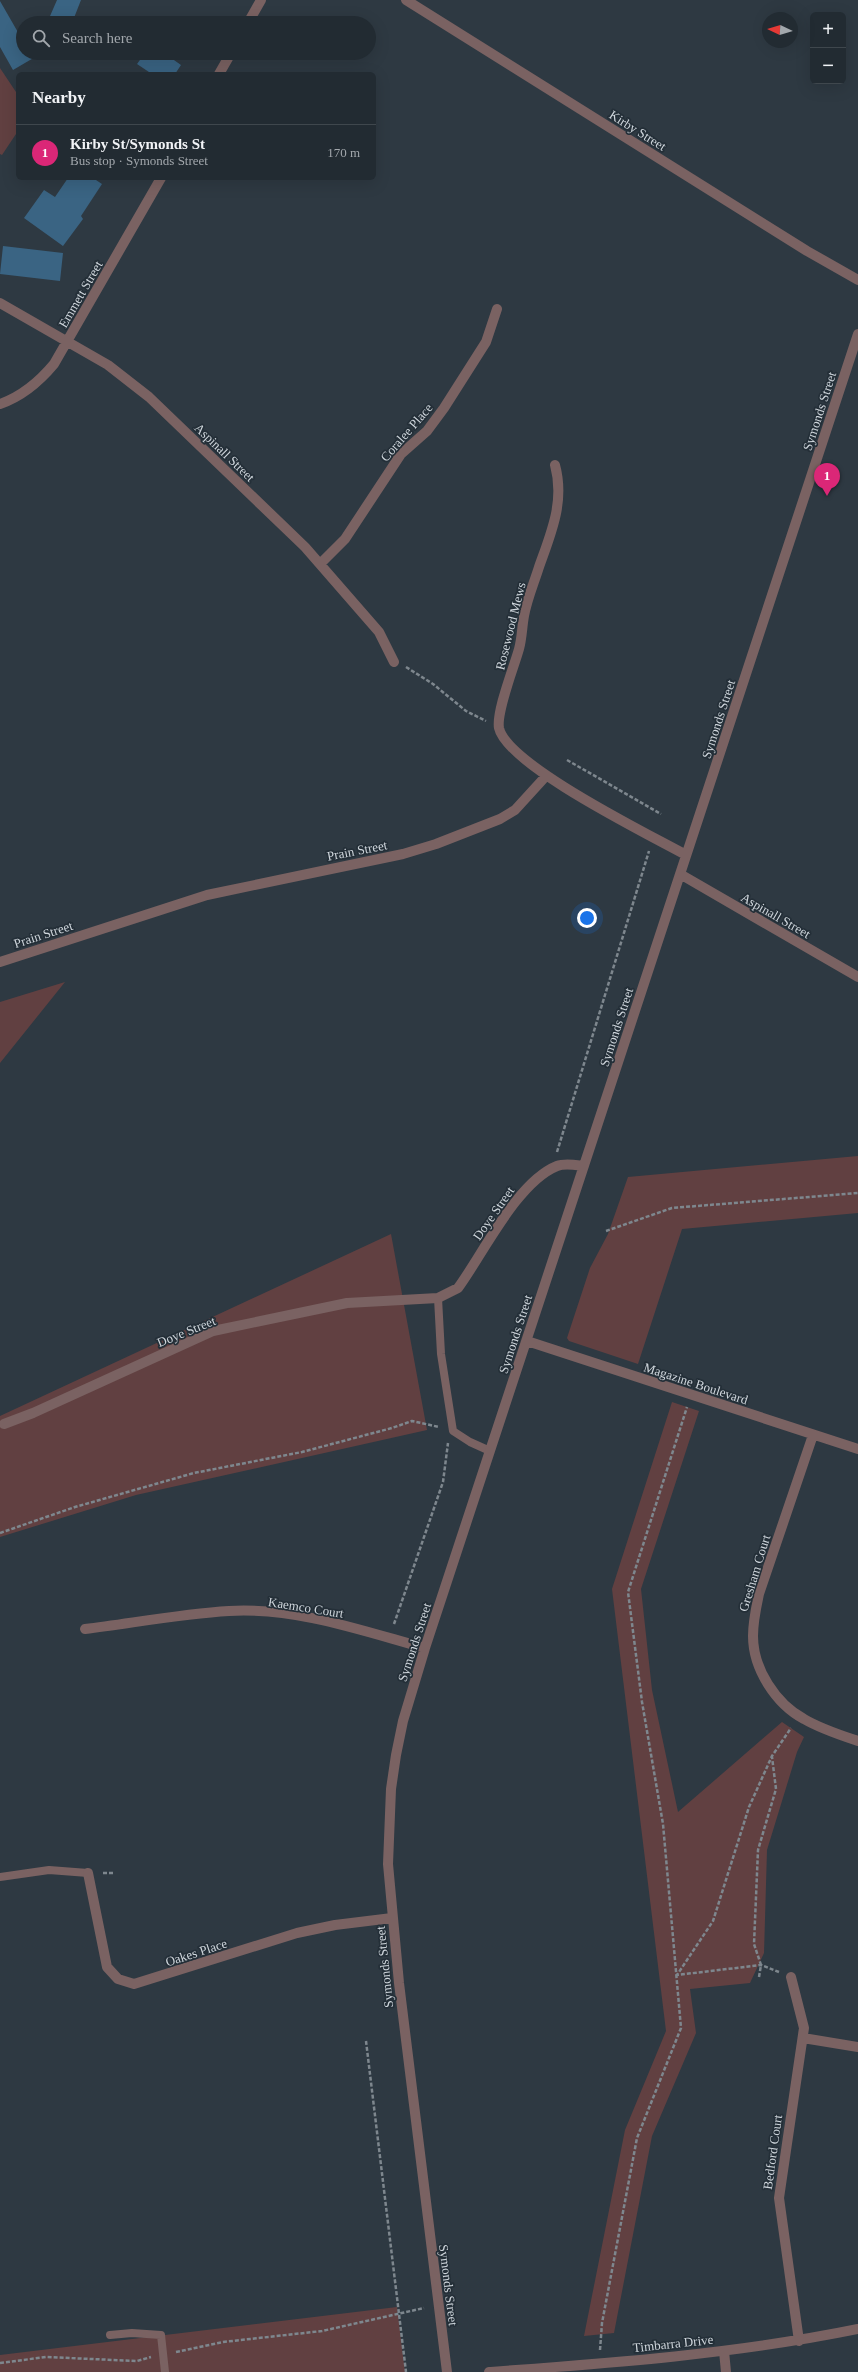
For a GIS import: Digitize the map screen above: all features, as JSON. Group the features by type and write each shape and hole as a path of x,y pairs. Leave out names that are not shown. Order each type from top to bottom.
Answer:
{"street":[{"path":"252,16 261,0"},
{"name":"Kirby Street","path":"406,0 794,242 858,280"},
{"path":"220,72 227,60"},
{"name":"Emmett Street","path":"0,404 26,391 42,379 67,342 160,180"},
{"name":"Aspinall Street","path":"0,304 108,365 149,397 321,563 379,632 394,662"},
{"name":"Coralee Place","path":"321,563 345,539 401,454 436,420 486,342 497,309"},
{"name":"Symonds Street","path":"447,2372 392,1918 388,1864 391,1789 403,1721 425,1648 858,334"},
{"name":"Rosewood Mews","path":"499,727 499,715 519,648 528,601 559,507 559,481 555,465"},
{"path":"499,727 503,737 513,750 546,776 686,855"},
{"name":"Prain Street","path":"0,962 207,895 403,854 436,844 500,819 515,810 546,776"},
{"name":"Aspinall Street","path":"680,874 858,977"},
{"name":"Doye Street","path":"4,1424 34,1413 213,1332 347,1303 438,1298 458,1288 509,1211 526,1189 551,1169 570,1164 584,1166"},
{"name":"Magazine Boulevard","path":"527,1341 858,1449"},
{"name":"Gresham Court","path":"813,1435 759,1594 754,1617 753,1631 757,1659 765,1679 790,1710 803,1719 858,1741"},
{"name":"Kaemco Court","path":"85,1629 230,1611 280,1614 348,1626 425,1648"},
{"name":"Oakes Place","path":"88,1873 107,1967 118,1979 134,1984 297,1933 335,1925 392,1918"},
{"name":"Bedford Court","path":"791,1976 804,2028 779,2198 799,2341"},
{"path":"803,2038 858,2047"},
{"name":"Timbarra Drive","path":"489,2372 599,2364 724,2351 799,2341 858,2329"},
{"path":"724,2351 726,2372"}],"lane":[{"path":"438,1298 441,1354 453,1431 470,1442 490,1451"},
{"path":"0,1877 49,1870 88,1873"},
{"path":"110,2335 132,2333 161,2335 166,2372"}],"path":[{"path":"394,662 433,684 466,711 499,727"},
{"path":"567,760 661,814"},
{"path":"551,1169 632,913 650,847"},
{"path":"606,1231 672,1208 858,1193"},
{"path":"599,2364 602,2323 637,2138 681,2028 663,1824 642,1702 628,1592 691,1395"},
{"path":"0,1533 75,1507 194,1473 302,1452 392,1428 412,1421 453,1431 446,1448 443,1482 394,1624"},
{"path":"676,1975 713,1921 749,1807 772,1756 788,1730 803,1719"},
{"path":"759,1976 761,1965 754,1944 758,1850 776,1788 772,1756"},
{"path":"676,1975 761,1965 791,1976"},
{"path":"366,2040 406,2372"},
{"path":"0,2363 46,2357 137,2361 223,2342 322,2331 438,2305"}],"shaded area":[{"path":"0,68 16,92 16,134 2,155 0,154"},
{"path":"65,982 0,1063 0,1002"},
{"path":"858,1156 858,1213 682,1229 638,1364 569,1341 567,1338 590,1268 608,1234 628,1177"},
{"path":"391,1234 427,1430 136,1495 0,1537 0,1416"},
{"path":"672,1402 699,1411 641,1589 652,1690 678,1812 782,1722 804,1737 797,1752 767,1850 764,1953 750,1983 690,1989 696,2033 652,2136 614,2333 584,2336 625,2130 666,2031 612,1589"},
{"path":"397,2307 405,2372 0,2372 0,2355"}],"building":[{"path":"57,0 81,0 75,16 50,16"},
{"path":"0,1 16,29 16,60 30,60 13,70 0,47"},
{"path":"140,60 174,60 181,65 176,72 149,72 137,64"},
{"path":"67,180 96,180 102,184 81,216 83,219 63,246 24,218 44,190 55,197"},
{"path":"3,246 63,253 60,281 0,274"}],"place":[{"name":"Kirby St/Symonds St","path":"827,496"}]}
